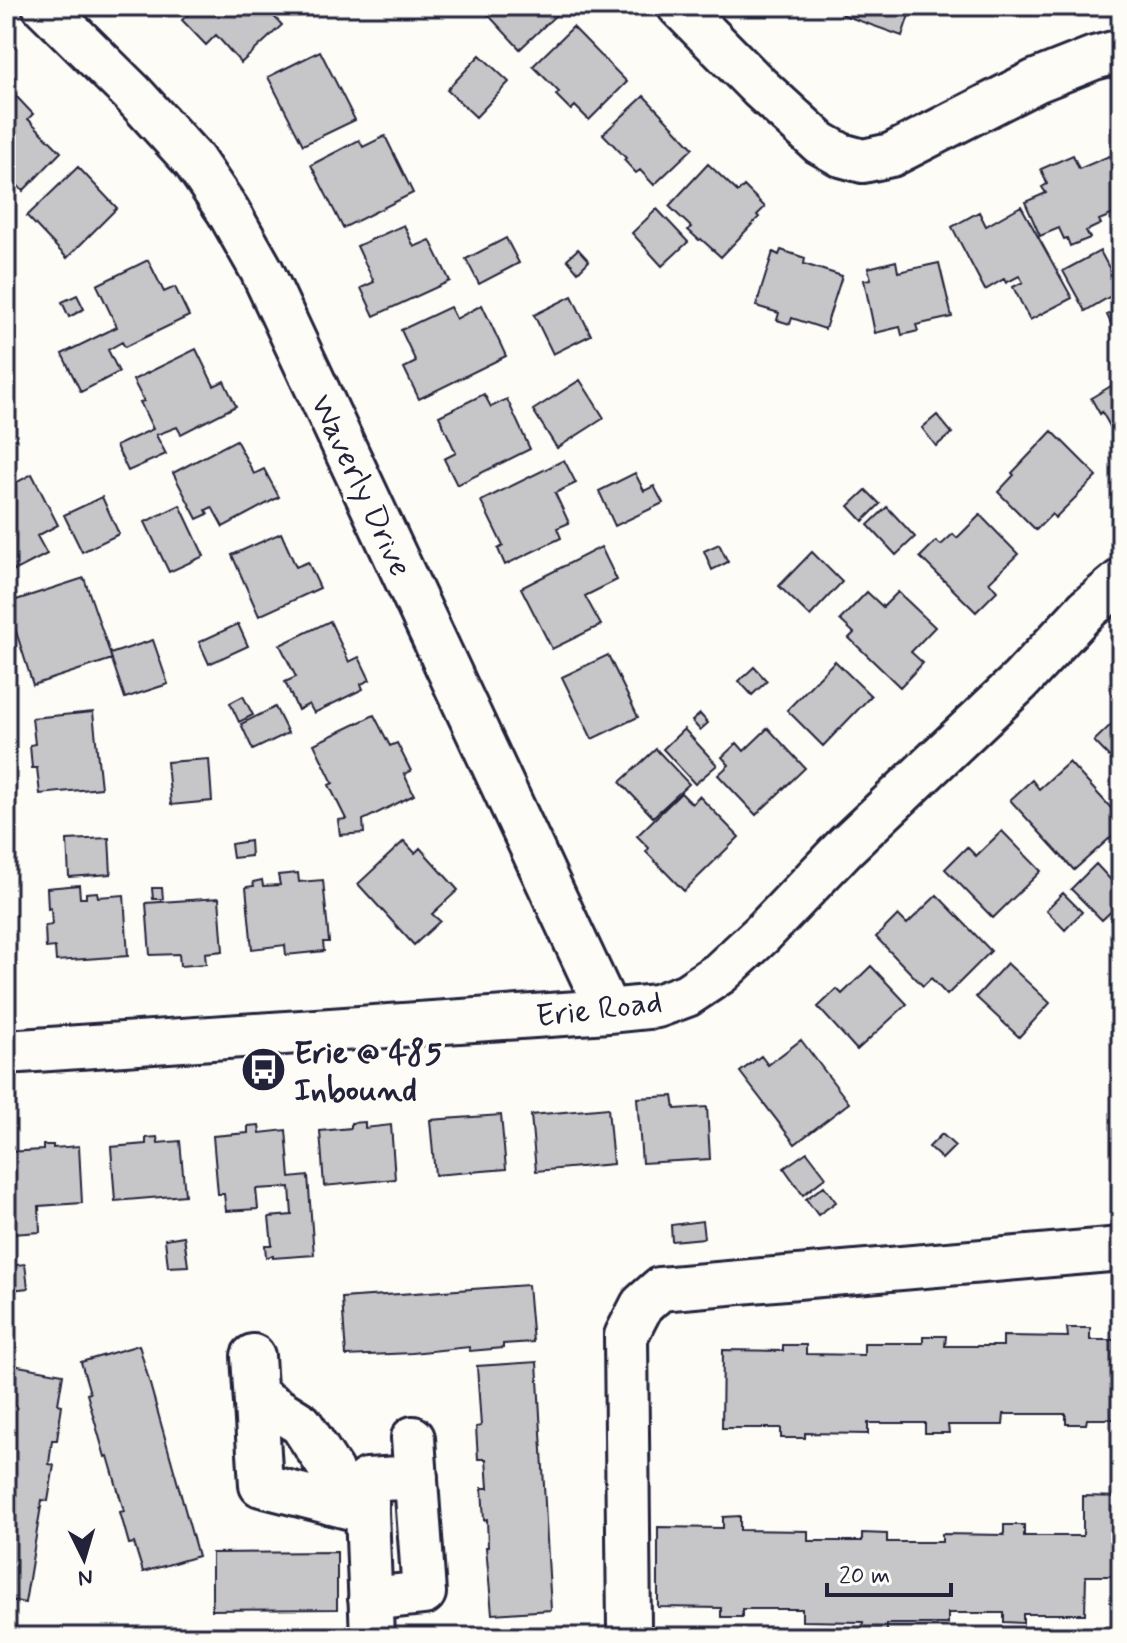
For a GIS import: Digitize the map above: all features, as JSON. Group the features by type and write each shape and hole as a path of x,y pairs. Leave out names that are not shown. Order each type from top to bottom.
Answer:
{"street":[{"name":"Waverly Drive","path":"44,6 132,93 194,161 262,271 608,1011"},
{"path":"679,6 820,143 841,155 863,161 891,155 1036,81 1121,51"},
{"name":"Erie Road","path":"6,1052 608,1011 657,1006 687,995 720,973 762,934 846,846 1020,681 1086,610 1121,581"},
{"path":"628,1637 626,1336 642,1305 660,1289 1121,1249"},
{"path":"349,1507 261,1485 254,1376 301,1424 331,1470 349,1507 371,1618 424,1593 414,1457 367,1480 349,1507"}],"building":[{"path":"197,6 256,6 262,13 267,9 282,25 241,63 216,35 206,45 182,20"},
{"path":"480,6 552,6 558,13 520,49"},
{"path":"846,6 912,6 902,36 843,15"},
{"path":"573,27 627,82 589,120 575,106 571,110 556,95 559,92 533,66"},
{"path":"320,51 355,120 303,145 268,77"},
{"path":"480,55 509,82 476,117 447,90"},
{"path":"14,94 33,114 28,119 61,152 23,191 6,174 6,101"},
{"path":"644,96 693,148 654,185 640,170 636,173 603,134"},
{"path":"385,136 413,193 343,228 311,165 359,140 363,147"},
{"path":"1073,155 1079,169 1109,156 1121,185 1121,211 1099,220 1101,224 1086,231 1090,238 1070,246 1059,228 1040,236 1025,202 1046,193 1042,187 1047,184 1041,169"},
{"path":"708,164 738,192 744,186 765,207 721,257 688,230 691,227 669,206"},
{"path":"78,167 117,208 67,258 27,216"},
{"path":"1021,206 1072,298 1030,320 1013,287 1023,282 1019,276 1006,283 1004,279 985,290 952,227 979,212 986,226"},
{"path":"657,209 688,242 662,266 632,233"},
{"path":"404,225 414,247 430,240 450,281 374,316 361,288 374,282 357,246"},
{"path":"506,238 519,263 479,284 466,259"},
{"path":"578,249 589,261 578,272 567,259"},
{"path":"781,250 805,258 804,264 842,276 825,329 792,318 790,324 777,320 779,313 756,306 773,252 779,255"},
{"path":"1100,251 1121,290 1085,311 1063,271"},
{"path":"148,260 164,292 175,287 189,316 125,347 122,342 108,350 119,372 81,392 62,354 117,327 97,285"},
{"path":"896,261 898,272 939,263 952,317 916,325 918,331 902,335 900,327 875,333 864,280 871,279 868,268"},
{"path":"77,295 84,309 69,317 62,302"},
{"path":"572,296 591,335 553,354 534,315"},
{"path":"482,305 506,356 419,399 404,368 416,362 401,330 450,307 456,319"},
{"path":"1121,308 1121,327 1114,330 1107,315"},
{"path":"196,349 214,386 224,381 236,406 181,434 177,427 156,435 166,454 128,471 116,446 153,429 133,380"},
{"path":"580,380 604,418 557,448 533,410"},
{"path":"1121,380 1121,446 1091,398"},
{"path":"484,394 491,407 507,399 530,449 457,485 444,459 456,453 439,416"},
{"path":"937,415 952,433 936,446 922,428"},
{"path":"1052,431 1097,476 1055,518 1052,514 1036,530 998,492"},
{"path":"236,440 254,474 264,469 279,497 223,527 212,507 206,510 208,514 197,519 173,473"},
{"path":"564,460 576,483 555,493 569,523 557,528 561,538 505,565 498,549 503,546 481,501"},
{"path":"635,473 644,491 654,486 663,503 615,526 599,491"},
{"path":"32,474 58,525 37,536 47,554 6,575 6,488"},
{"path":"866,490 880,504 863,521 849,506"},
{"path":"102,497 119,534 82,552 64,515"},
{"path":"180,505 204,556 169,572 145,522"},
{"path":"887,507 915,537 896,555 868,525"},
{"path":"980,515 1018,554 989,582 997,591 976,612 920,557 936,541 941,545 953,534 957,538"},
{"path":"281,533 296,567 308,562 320,588 259,616 232,555"},
{"path":"719,544 728,562 712,570 704,551"},
{"path":"601,547 617,580 585,596 601,625 552,649 521,588"},
{"path":"812,552 842,582 810,616 779,586"},
{"path":"84,578 112,659 33,685 7,603"},
{"path":"867,592 883,607 898,592 935,627 911,652 923,663 900,687 849,638 854,633 840,620"},
{"path":"330,621 349,662 359,657 370,680 361,684 363,689 314,713 309,704 298,710 285,682 296,677 280,645"},
{"path":"238,624 248,646 209,664 199,642"},
{"path":"153,640 168,684 125,698 110,654"},
{"path":"608,655 638,717 592,739 562,677"},
{"path":"835,661 871,696 823,746 787,710"},
{"path":"754,667 767,681 752,695 739,681"},
{"path":"243,696 253,715 239,722 230,703"},
{"path":"275,707 288,733 253,750 241,724"},
{"path":"93,712 101,788 40,794 37,768 32,768 30,745 35,744 32,718"},
{"path":"700,714 708,723 700,730 692,721"},
{"path":"374,715 390,746 397,743 411,771 404,774 414,795 363,820 364,833 340,835 338,820 346,819 314,744"},
{"path":"1121,715 1121,769 1094,741"},
{"path":"768,728 805,768 756,815 718,775 729,765 722,757 737,743 744,751"},
{"path":"684,729 717,765 695,784 663,749"},
{"path":"656,749 689,784 653,817 620,782"},
{"path":"209,759 212,801 171,805 167,762"},
{"path":"1069,762 1121,819 1121,828 1074,870 1010,800 1032,780 1039,789"},
{"path":"681,793 692,804 699,796 739,837 684,891 646,852 649,848 637,836"},
{"path":"1002,831 1041,871 993,918 945,869 967,847 976,856"},
{"path":"109,838 111,874 69,877 67,840"},
{"path":"250,841 251,856 233,858 231,844"},
{"path":"404,841 415,853 420,848 458,890 432,914 440,921 414,945 358,884"},
{"path":"1096,864 1121,891 1121,902 1102,920 1071,889"},
{"path":"298,873 299,882 323,880 329,942 323,942 324,951 286,955 285,945 252,949 246,887 262,880 263,886 280,885 278,875"},
{"path":"79,885 80,898 86,898 86,893 97,892 98,897 124,895 128,956 56,961 55,947 46,948 45,926 52,925 47,888"},
{"path":"152,888 162,888 163,899 153,899"},
{"path":"1063,893 1082,912 1065,930 1046,910"},
{"path":"937,895 991,951 947,995 931,978 923,986 876,937 898,915 907,924"},
{"path":"219,898 223,951 205,953 206,964 180,966 179,954 150,955 146,903"},
{"path":"1007,963 1050,1003 1019,1037 976,997"},
{"path":"871,966 907,1004 857,1050 818,1007 837,989 842,994"},
{"path":"801,1040 849,1103 795,1144 740,1072 761,1056 768,1065"},
{"path":"673,1096 675,1109 707,1107 710,1159 642,1163 637,1098"},
{"path":"608,1108 613,1164 536,1171 531,1115"},
{"path":"501,1115 506,1169 435,1175 430,1120"},
{"path":"365,1122 365,1128 391,1125 395,1179 324,1186 320,1131 351,1128 351,1123"},
{"path":"259,1125 260,1133 286,1130 290,1178 308,1176 314,1255 266,1257 265,1245 272,1245 269,1217 292,1215 290,1187 256,1189 258,1209 226,1211 224,1194 218,1194 213,1136 248,1133 248,1126"},
{"path":"942,1134 955,1146 942,1159 929,1147"},
{"path":"157,1137 158,1143 180,1141 185,1195 115,1201 111,1147 146,1144 146,1138"},
{"path":"43,1145 53,1145 53,1148 79,1146 82,1203 39,1206 40,1232 12,1234 7,1152 43,1150"},
{"path":"807,1152 826,1177 803,1195 784,1168"},
{"path":"824,1186 836,1202 818,1215 806,1199"},
{"path":"702,1221 704,1238 672,1241 671,1225"},
{"path":"184,1236 188,1266 168,1267 165,1239"},
{"path":"25,1264 28,1288 11,1290 8,1266"},
{"path":"528,1285 533,1342 470,1351 469,1347 346,1356 342,1298"},
{"path":"1067,1328 1090,1328 1090,1340 1121,1340 1121,1419 1087,1419 1086,1424 1066,1424 1066,1414 1004,1414 1003,1425 948,1425 949,1433 925,1433 925,1423 868,1423 868,1434 805,1433 805,1438 781,1438 781,1428 722,1428 723,1350 783,1351 783,1345 806,1345 806,1354 864,1355 864,1343 923,1343 923,1336 946,1336 945,1346 1003,1346 1003,1336 1068,1337"},
{"path":"139,1345 198,1556 143,1572 134,1543 129,1544 120,1512 124,1511 108,1456 105,1457 81,1362"},
{"path":"537,1362 551,1610 492,1614 486,1547 487,1519 484,1520 482,1488 488,1488 486,1459 478,1459 476,1427 481,1426 477,1366"},
{"path":"7,1364 63,1374 57,1440 52,1440 49,1464 54,1465 48,1501 42,1500 25,1603 6,1599"},
{"path":"1083,1496 1121,1497 1121,1576 1086,1576 1085,1614 1023,1614 1023,1623 1004,1622 1004,1613 948,1613 948,1624 887,1624 887,1633 862,1632 863,1622 802,1621 802,1609 742,1609 742,1617 721,1617 721,1608 658,1607 658,1527 723,1528 723,1517 740,1516 740,1530 808,1531 808,1541 862,1541 862,1533 887,1534 887,1542 942,1542 942,1534 1004,1535 1004,1525 1024,1525 1024,1536 1083,1536"},
{"path":"337,1552 337,1609 212,1610 212,1553"}],"place":[{"name":"Erie @ 485 Inbound","path":"263,1070"}]}
